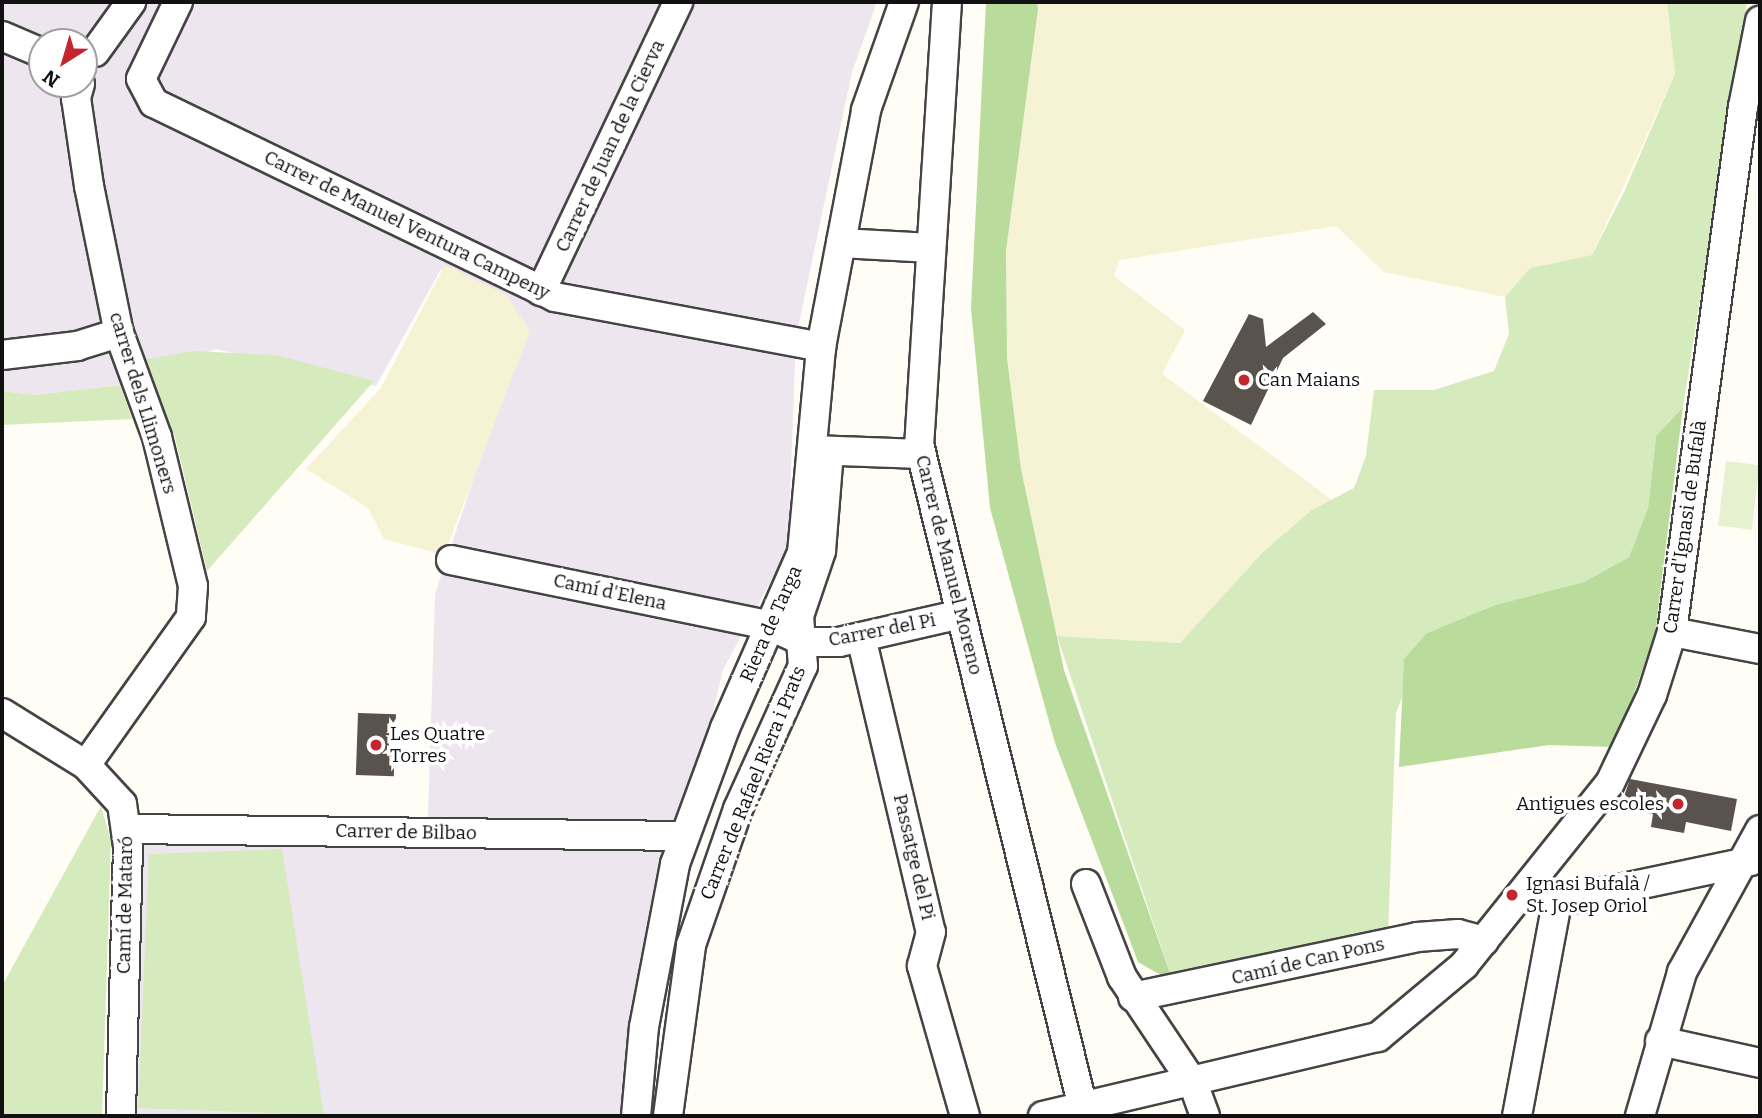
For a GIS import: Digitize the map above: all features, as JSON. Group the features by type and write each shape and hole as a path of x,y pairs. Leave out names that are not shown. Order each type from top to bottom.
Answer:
{"street":[{"path":"98,32 131,2"},
{"name":"Carrer de Manuel Ventura Campeny","path":"178,2 141,79 154,103 541,290 821,347"},
{"name":"Carrer de Juan de la Cierva","path":"541,290 678,2"},
{"name":"Riera de Targa","path":"636,1116 661,922 684,836 768,625 802,553 820,451 821,347 866,110 904,2"},
{"name":"Carrer de Manuel Moreno","path":"947,2 921,454 957,615 1084,1112"},
{"name":"Carrer d'Ignasi de Bufalà","path":"1043,1116 1084,1112 1378,1037 1417,1009 1484,941 1525,894 1623,760 1672,632 1743,107 1760,21"},
{"path":"2,36 28,47"},
{"name":"carrer dels Llimoners","path":"76,98 87,174 119,333 157,437 192,598 191,617 164,661 86,765"},
{"path":"841,243 931,248"},
{"path":"2,355 77,346 119,333"},
{"path":"820,451 921,454"},
{"name":"Carrer de Rafael Riera i Prats","path":"668,1116 691,945 738,809 794,691 805,642 799,616 821,551 820,451"},
{"name":"Camí d'Elena","path":"451,560 768,625"},
{"name":"Carrer del Pi","path":"768,625 805,642 861,637 957,615"},
{"path":"1672,632 1760,649"},
{"name":"Passatge del Pi","path":"861,637 883,720 931,932 922,966 965,1116"},
{"name":"Camí de Mataró","path":"2,713 86,765 122,804 127,828 121,1116"},
{"name":"Carrer de Bilbao","path":"127,828 684,836"},
{"path":"1640,1116 1682,972 1751,861 1760,830"},
{"path":"1525,894 1557,902 1751,861"},
{"path":"1086,884 1133,997 1193,1083 1205,1116"},
{"path":"1517,1116 1557,902"},
{"name":"Camí de Can Pons","path":"1133,997 1418,937 1458,934 1484,941"},
{"path":"1660,1041 1760,1063"}],"shaded area":[{"path":"2,2 877,2 852,72 796,337 788,549 723,670 628,1061 622,1116 117,1116 140,840 427,848 435,594 525,324 441,269 376,386 216,349 120,385 35,395 2,391"},
{"path":"1037,2 1667,2 1675,74 1592,255 1530,268 1505,297 1384,272 1336,226 1120,260 1114,276 1185,330 1162,374 1332,500 1263,552 1180,643 1057,636 1021,469 1007,358 1006,251"},
{"path":"445,265 506,295 530,331 444,555 384,539 368,508 306,469 381,388"}],"green space":[{"path":"986,2 1037,2 1038,9 1006,251 1007,358 1021,469 1064,670 1173,982 1138,962 1055,743 990,508 971,308"},
{"path":"1667,2 1747,2 1683,407 1656,436 1648,508 1629,557 1584,582 1495,605 1427,633 1396,713 1388,936 1173,982 1057,636 1180,643 1263,552 1312,510 1354,488 1366,456 1374,390 1434,390 1494,371 1509,334 1505,297 1530,268 1592,255 1624,192 1675,74"},
{"path":"194,351 276,355 374,381 207,571 175,437 141,360"},
{"path":"120,385 132,419 2,425 2,391 35,395"},
{"path":"1683,407 1655,634 1615,747 1549,745 1399,767 1404,659 1427,633 1495,605 1584,582 1629,557 1648,508 1656,436"},
{"path":"1726,461 1760,465 1752,530 1718,526"},
{"path":"101,806 111,840 102,1116 2,1116 2,986"},
{"path":"282,849 324,1115 138,1108 149,854"}],"building":[{"name":"Can Maians","path":"1313,312 1326,324 1283,358 1251,425 1203,401 1249,314 1263,319 1266,347"},
{"name":"Les Quatre Torres","path":"358,713 396,714 394,776 356,775"},
{"name":"Antigues escoles","path":"1630,779 1737,799 1731,831 1686,822 1684,833 1651,827 1653,814 1620,808"}],"place":[{"name":"Can Maians","path":"1244,380"},
{"name":"Les Quatre Torres","path":"376,745"},
{"name":"Antigues escoles","path":"1678,804"},
{"name":"Ignasi Bufalà / St. Josep Oriol","path":"1512,895"}]}
